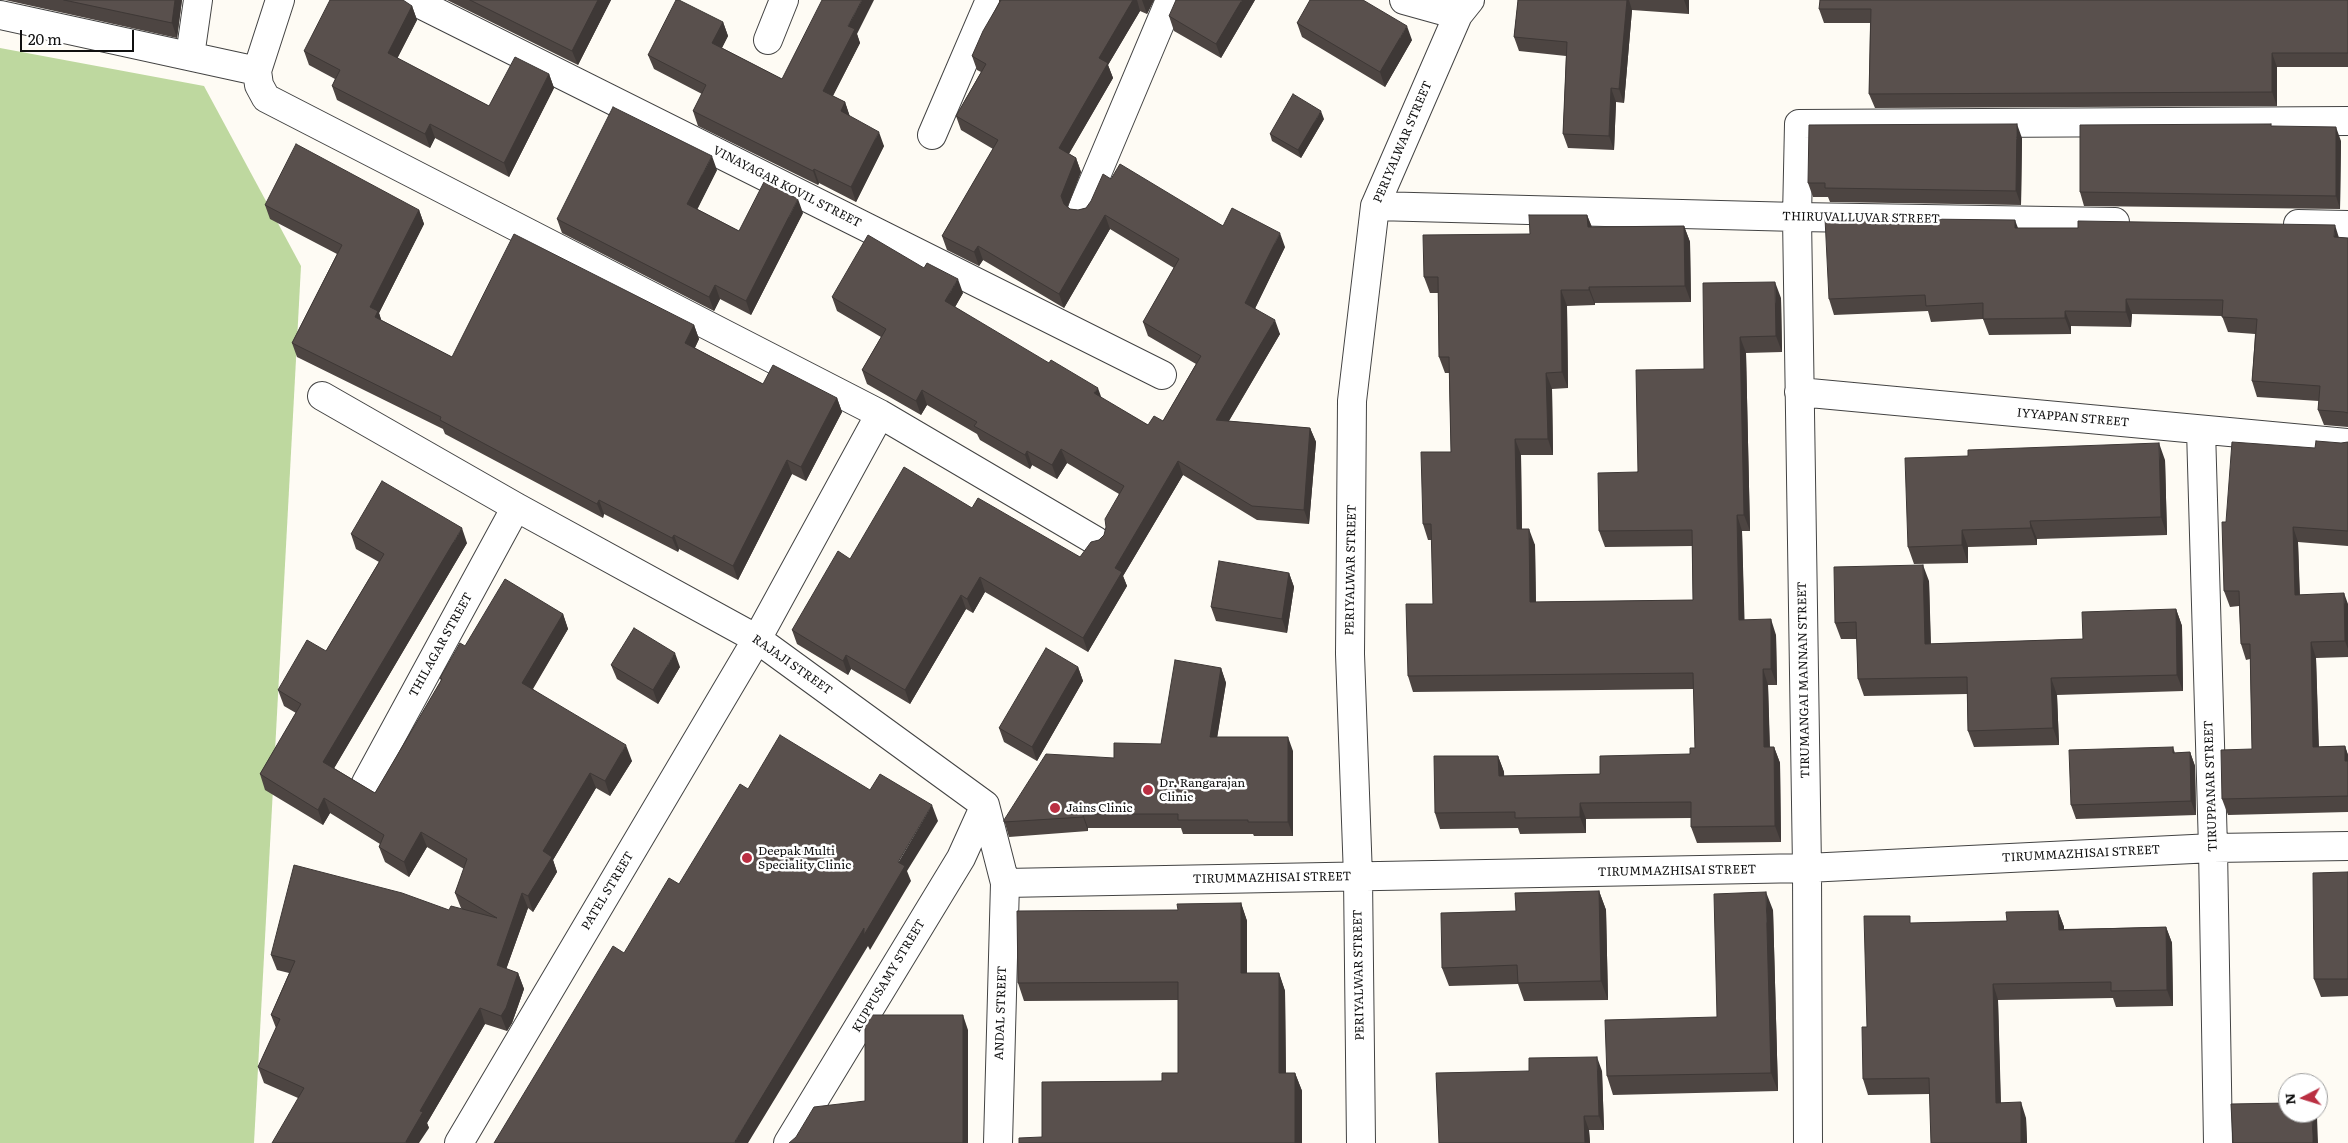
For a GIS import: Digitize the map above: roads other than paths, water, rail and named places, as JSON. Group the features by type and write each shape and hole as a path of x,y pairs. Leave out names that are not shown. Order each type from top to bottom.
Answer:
{"street":[{"path":"190,56 198,0"},
{"path":"280,0 256,71 259,85 266,98 880,414 1096,541"},
{"name":"VINAYAGAR KOVIL STREET","path":"412,0 1162,375"},
{"path":"768,40 784,0"},
{"path":"932,136 990,0"},
{"path":"1082,209 1170,0"},
{"path":"1404,0 1464,8"},
{"name":"PERIYALWAR STREET","path":"1361,1143 1358,877 1350,654 1352,401 1374,206 1464,8"},
{"path":"0,15 256,71"},
{"name":"TIRUMANGAI MANNAN STREET","path":"1808,1143 1807,868 1797,217 1799,124 2348,121"},
{"name":"THIRUVALLUVAR STREET","path":"1374,206 1797,217 2141,222"},
{"path":"2269,224 2348,225"},
{"name":"IYYAPPAN STREET","path":"1799,392 2348,443"},
{"name":"RAJAJI STREET","path":"322,396 516,507 757,639 985,805"},
{"name":"PATEL STREET","path":"460,1143 757,639 880,414"},
{"name":"TIRUPPANAR STREET","path":"2201,430 2213,848 2218,1143"},
{"name":"THILAGAR STREET","path":"366,783 516,507"},
{"path":"985,805 1005,883"},
{"name":"KUPPUSAMY STREET","path":"788,1143 961,858 985,805"},
{"name":"TIRUMMAZHISAI STREET","path":"1005,883 1807,868 2213,848 2348,846"},
{"name":"ANDAL STREET","path":"998,1143 1005,883"}],"place":[{"name":"Dr. Rangarajan Clinic","path":"1148,790"},
{"name":"Jains Clinic","path":"1055,808"},
{"name":"Deepak Multi Speciality Clinic","path":"747,858"}]}
